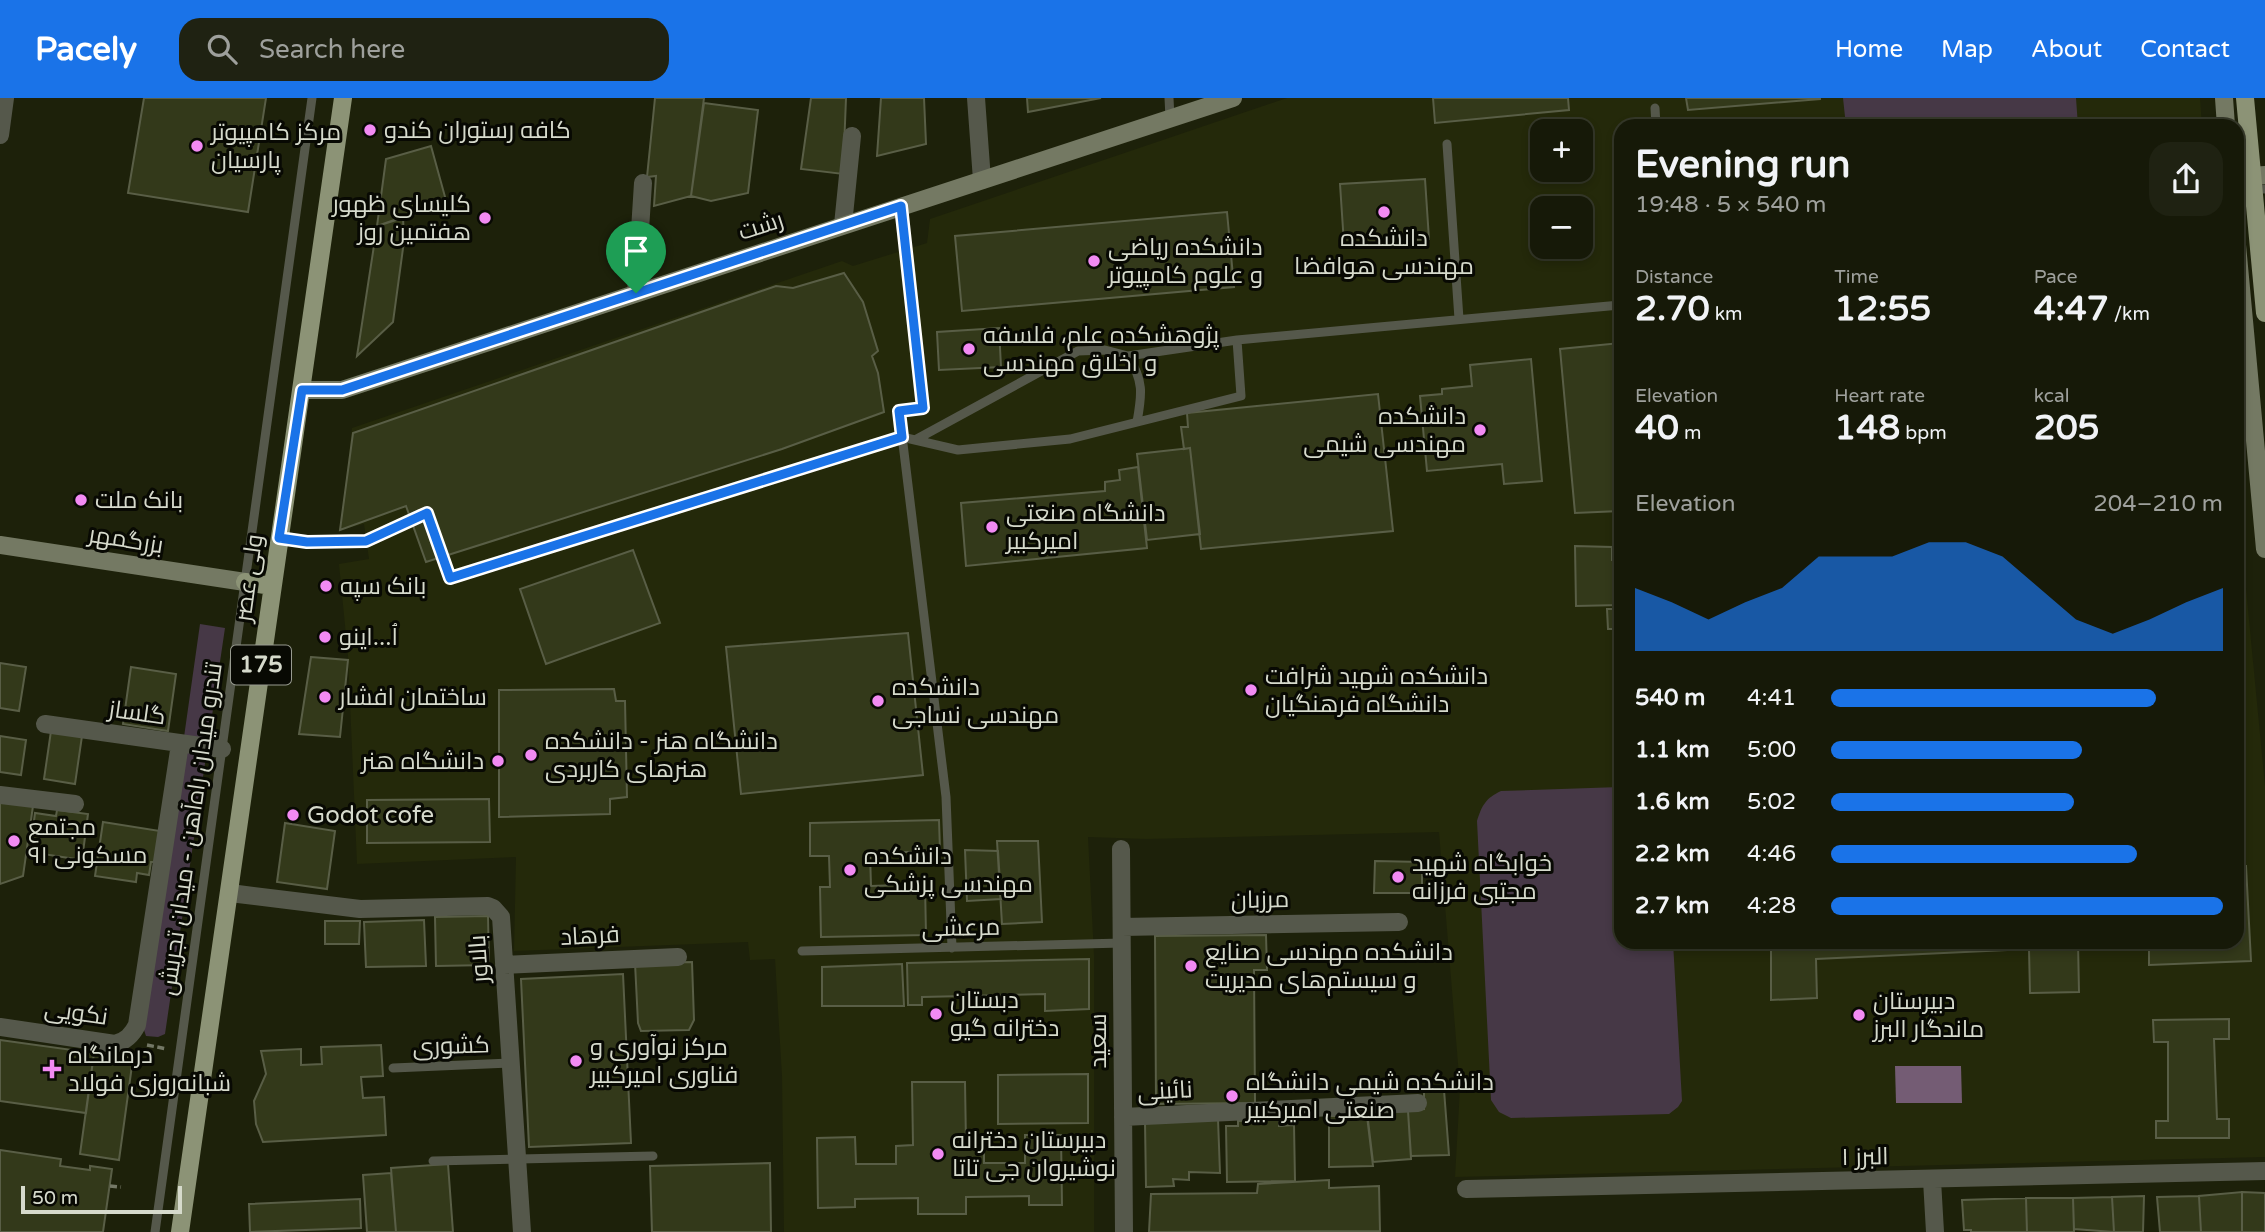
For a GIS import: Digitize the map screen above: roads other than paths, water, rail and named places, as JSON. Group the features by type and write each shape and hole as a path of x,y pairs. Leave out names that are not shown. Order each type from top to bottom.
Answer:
{"main road":[{"name":"ولی عصر","path":"180,1232 343,98"},
{"path":"2245,98 2265,313"},
{"path":"245,582 272,586"}],"street":[{"path":"0,135 5,98"},
{"path":"976,98 982,180"},
{"name":"رشت","path":"302,390 342,390 1233,98"},
{"path":"2224,98 2226,119"},
{"path":"843,225 852,136"},
{"path":"2244,176 2265,175"},
{"path":"636,293 643,183"},
{"path":"2244,320 2265,549"},
{"name":"بزرگمهر","path":"0,545 245,582"},
{"name":"گلساز","path":"45,724 222,750"},
{"name":"نکویی","path":"0,1027 115,1044 132,1034 137,1025 180,744"},
{"path":"0,795 75,804"},
{"name":"سعید","path":"1121,849 1124,1232"},
{"name":"بالاور","path":"230,893 360,909 488,906 498,912 501,917 505,965 522,1232"},
{"name":"مرزبان","path":"1122,935 1399,922"},
{"name":"فرهاد","path":"505,965 678,957"},
{"name":"نائینی","path":"1123,1117 1418,1103"},
{"name":"البرز ۱","path":"1466,1189 2265,1171"},
{"path":"1933,1180 1935,1232"}],"lane":[{"name":"تندرو میدان راه‌آهن - میدان تجریش","path":"155,1232 312,98"},
{"path":"1169,98 1170,118"},
{"path":"1655,108 1656,119"},
{"path":"1447,144 1459,319"},
{"path":"2244,194 2258,188 2265,189"},
{"path":"901,206 923,408 899,411 946,797 952,948"},
{"path":"915,440 1078,351 1105,350 1128,356 1237,340 1614,306"},
{"path":"450,578 902,437 958,450 1070,439 1241,396 1237,340"},
{"path":"1128,356 1137,370 1142,393 1137,422"},
{"path":"279,538 307,542 366,541"},
{"name":"مرعشی","path":"802,951 952,948 1122,935"},
{"name":"کشوری","path":"393,1068 511,1063"},
{"path":"433,1161 653,1156"}],"place":[{"name":"کافه رستوران کندو","path":"370,130"},
{"name":"مرکز کامپیوتر پارسیان","path":"197,146"},
{"name":"دانشکده مهندسی هوافضا","path":"1384,212"},
{"name":"کلیسای ظهور هفتمین روز","path":"485,218"},
{"name":"دانشکده ریاضی و علوم کامپیوتر","path":"1094,261"},
{"name":"پژوهشکده علم، فلسفه و اخلاق مهندسی","path":"969,349"},
{"name":"دانشکده مهندسی شیمی","path":"1480,430"},
{"name":"بانک ملت","path":"81,500"},
{"name":"دانشگاه صنعتی امیرکبیر","path":"992,527"},
{"name":"بانک سپه","path":"326,586"},
{"name":"اُ...اینو","path":"325,637"},
{"name":"دانشکده شهید شرافت دانشگاه فرهنگیان","path":"1251,690"},
{"name":"ساختمان افشار","path":"325,697"},
{"name":"دانشکده مهندسی نساجی","path":"878,701"},
{"name":"دانشگاه هنر - دانشکده هنرهای کاربردی","path":"531,755"},
{"name":"دانشگاه هنر","path":"498,761"},
{"name":"Godot cofe","path":"293,815"},
{"name":"مجتمع مسکونی ۹۱","path":"14,841"},
{"name":"دانشکده مهندسی پزشکی","path":"850,870"},
{"name":"خوابگاه شهيد مجتبى فرزانه","path":"1398,877"},
{"name":"دانشکده مهندسی صنایع و سیستم‌های مدیریت","path":"1191,966"},
{"name":"دبستان دخترانه گیو","path":"936,1014"},
{"name":"دبیرستان ماندگار البرز","path":"1859,1015"},
{"name":"مرکز نوآوری و فناوری امیرکبیر","path":"576,1061"},
{"name":"درمانگاه شبانه‌روزی فولاد","path":"52,1069"},
{"name":"دانشکده شیمی دانشگاه صنعتی امیرکبیر","path":"1232,1096"},
{"name":"دبیرستان دخترانه نوشیروان جی تاتا","path":"938,1154"}]}
